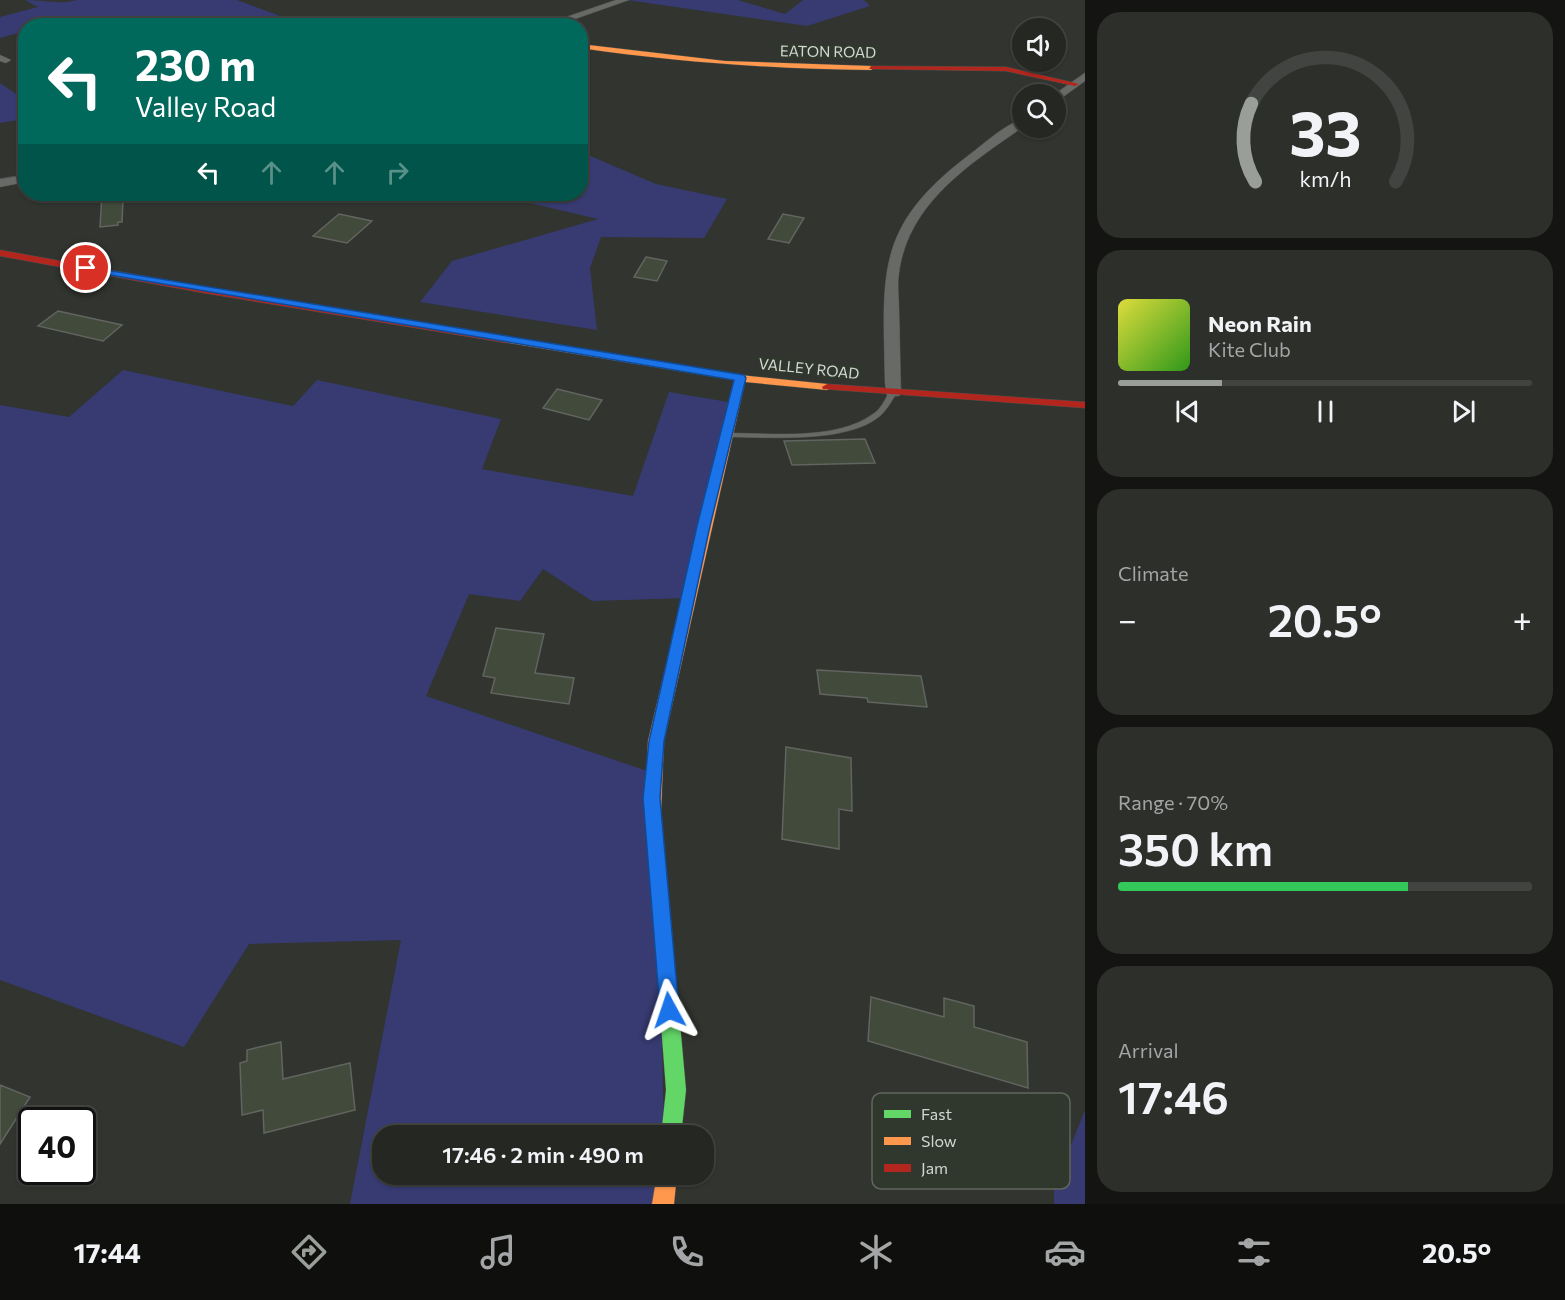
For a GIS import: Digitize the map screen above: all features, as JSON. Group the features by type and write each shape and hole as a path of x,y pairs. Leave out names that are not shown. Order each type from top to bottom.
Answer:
{"street":[{"path":"569,18 624,0"},
{"name":"EATON ROAD","path":"588,47 652,57 745,65 812,68 1006,69 1080,80"},
{"path":"1066,91 1080,80"},
{"path":"892,393 892,274 897,251 913,215 931,193 955,171 1012,130"},
{"path":"0,183 18,180"},
{"name":"VALLEY ROAD","path":"0,253 204,290 740,378 892,393 1085,405"},
{"path":"672,1125 676,1090 651,798 656,741 740,378"},
{"path":"663,1204 666,1185"}],"lane":[{"path":"726,435 799,434 833,431 861,424 879,414 892,393"}],"shaded area":[{"path":"25,0 58,2 237,0 285,18 18,18 18,33 0,38 0,17 38,7"},
{"path":"627,0 738,0 785,14 803,0 864,0 870,6 807,26"},
{"path":"0,83 18,95 18,120 0,123"},
{"path":"588,155 656,184 727,199 704,238 601,237 590,268 597,330 420,302 452,261 598,219 522,201 588,201"},
{"path":"123,370 293,406 317,380 501,419 482,469 633,496 669,392 740,404 687,598 592,601 543,569 520,601 469,594 426,696 656,774 664,1125 372,1125 372,1185 665,1185 666,1204 350,1204 401,940 249,944 184,1047 0,980 0,405 69,417"},
{"path":"1085,1110 1085,1204 1054,1204 1054,1189 1070,1189 1070,1147"}],"building":[{"path":"102,201 123,201 122,222 118,222 118,225 100,227"},
{"path":"339,214 372,221 347,243 313,236"},
{"path":"783,214 804,218 789,243 768,239"},
{"path":"646,257 667,261 657,281 634,277"},
{"path":"58,311 122,325 103,341 38,326"},
{"path":"557,389 602,400 589,420 543,408"},
{"path":"865,439 875,463 792,465 784,441"},
{"path":"496,628 544,634 535,673 574,678 569,704 491,693 495,678 483,676"},
{"path":"817,670 921,676 927,707 868,702 867,698 820,694"},
{"path":"786,747 851,758 852,811 839,809 839,849 782,839"},
{"path":"871,997 944,1017 944,998 974,1006 974,1027 1027,1042 1028,1088 868,1041"},
{"path":"281,1042 283,1079 350,1063 355,1110 264,1133 263,1110 242,1115 240,1063 247,1061 247,1050"},
{"path":"0,1085 30,1097 24,1107 18,1107 18,1116 0,1144"}],"traffic: fast":[{"path":"653,812 676,1090 672,1125"}],"traffic: slow":[{"path":"588,47 725,63 871,68"},
{"path":"507,340 740,378 827,387"},
{"path":"653,812 656,741 740,378"},
{"path":"663,1204 666,1185"}],"traffic: jam":[{"path":"871,68 1006,69 1075,84"},
{"path":"0,253 204,290 507,340"},
{"path":"827,387 1085,405"}],"route":[{"path":"86,268 204,290 740,378 656,741 651,798 669,1010"}]}
